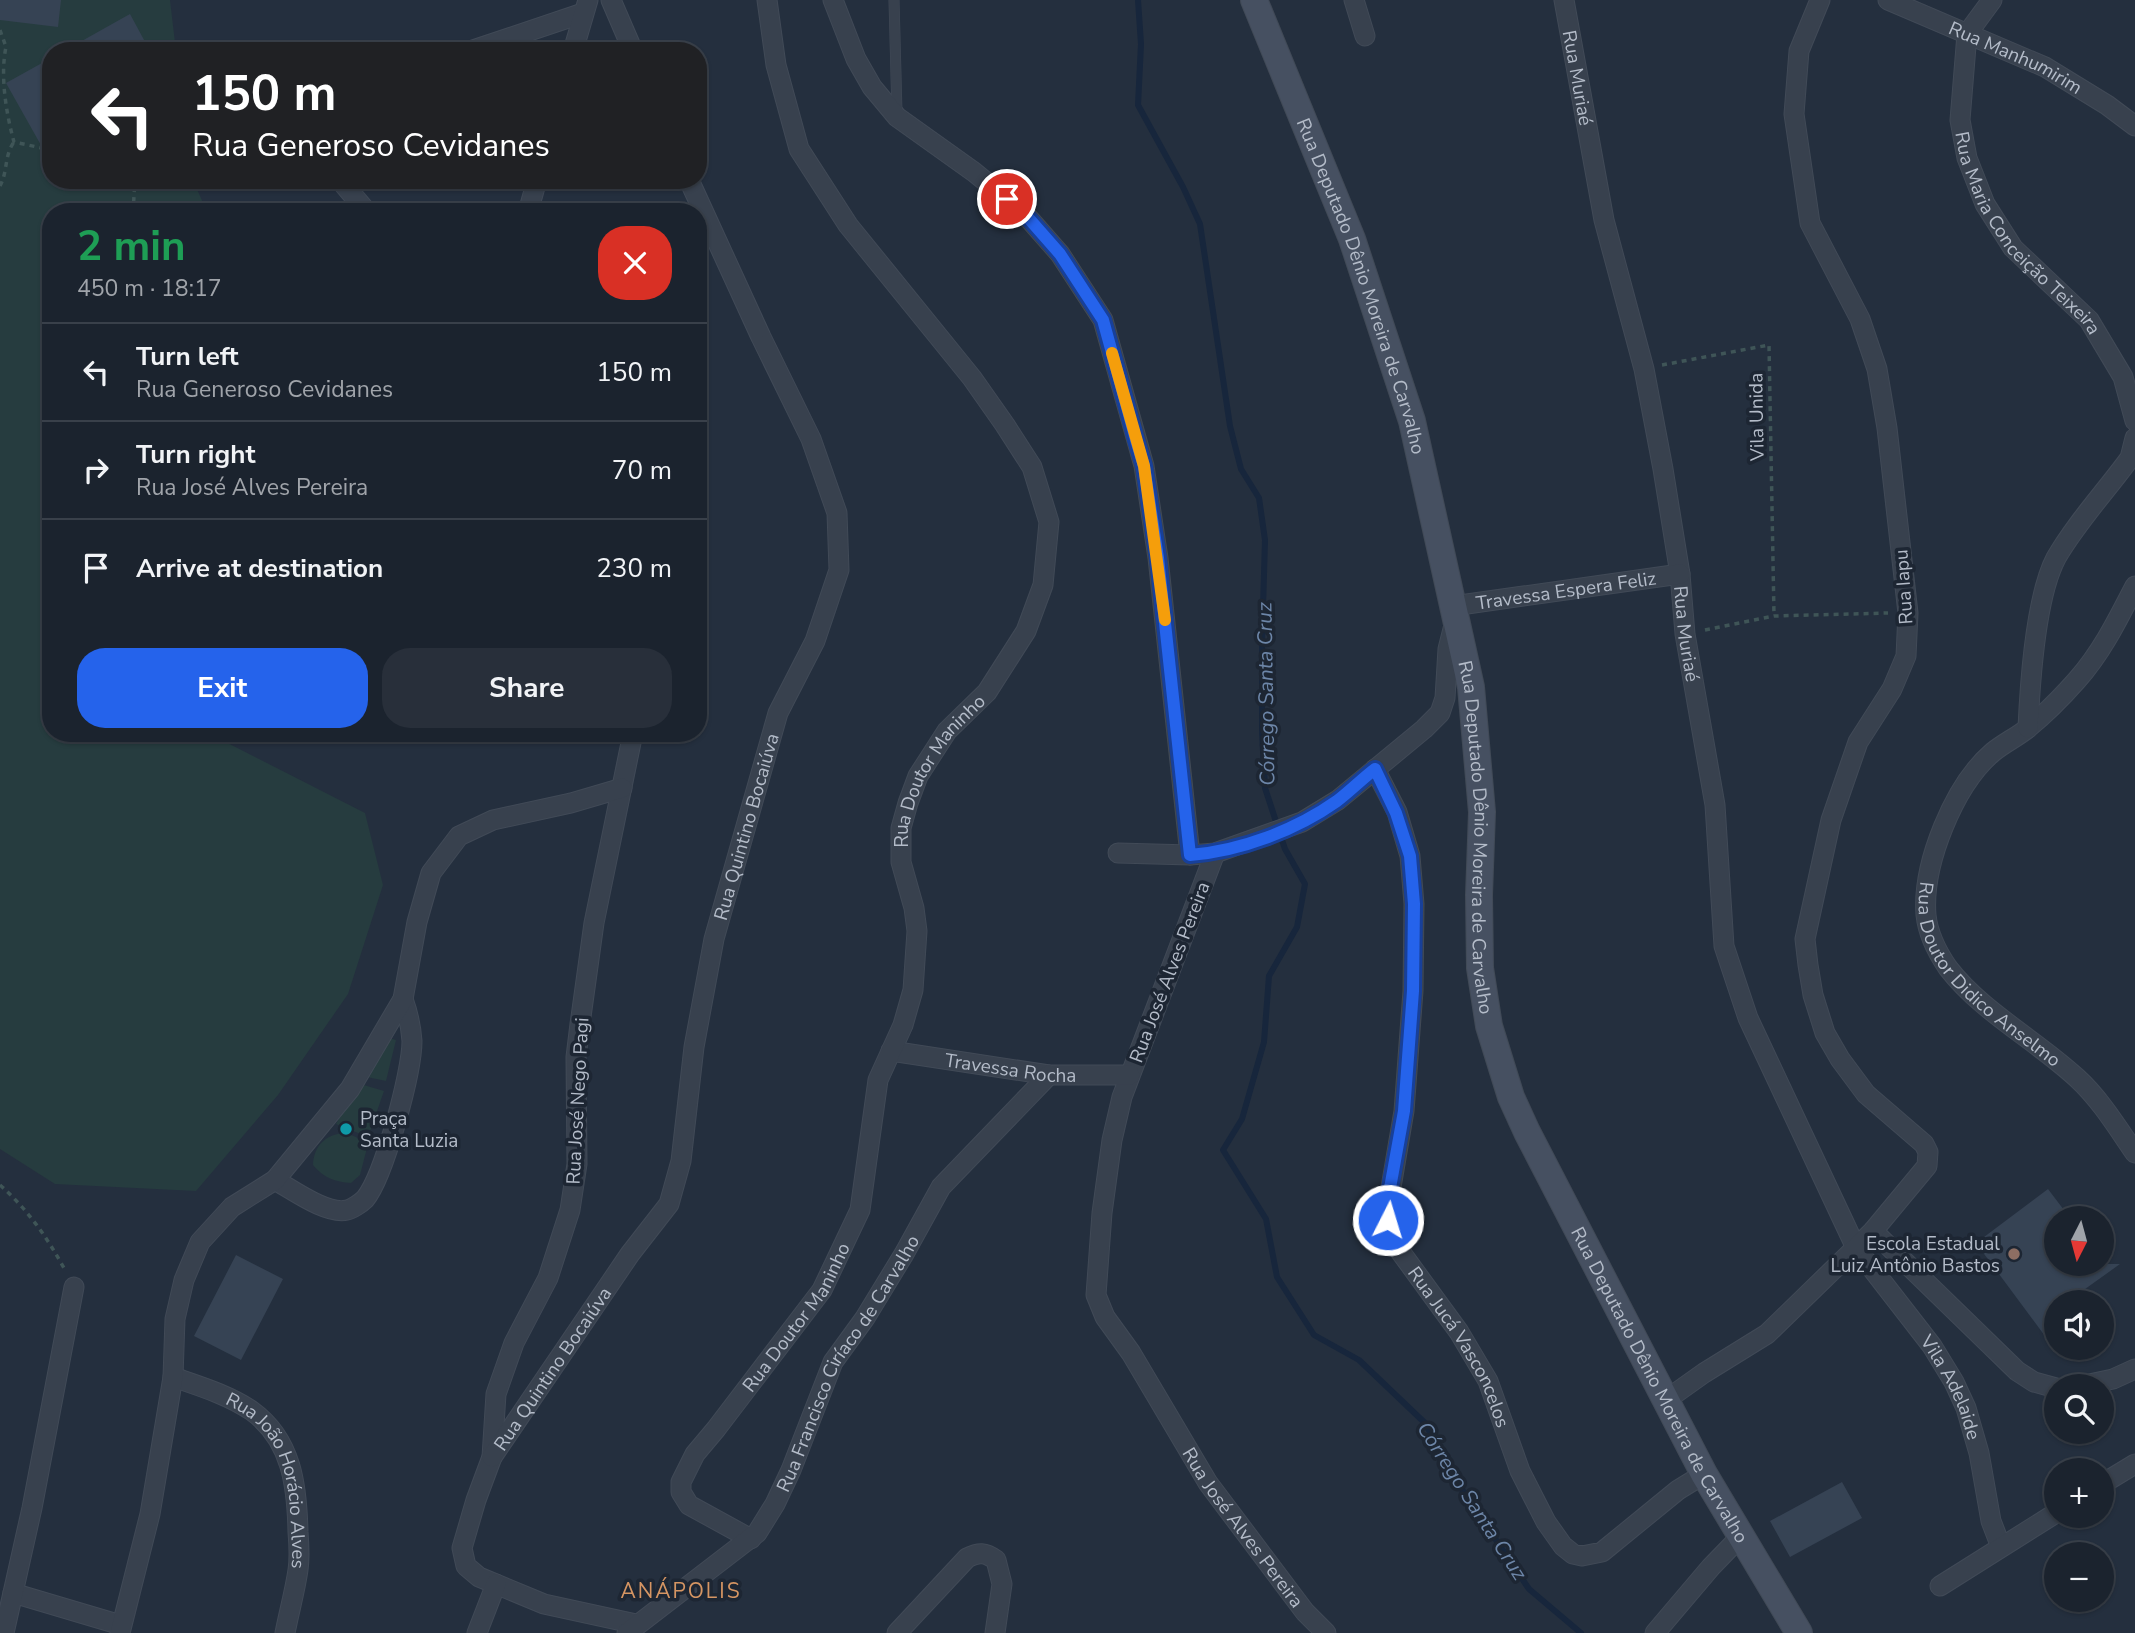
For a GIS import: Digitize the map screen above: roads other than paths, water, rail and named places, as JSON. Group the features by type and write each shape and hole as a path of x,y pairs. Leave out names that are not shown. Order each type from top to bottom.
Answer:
{"street":[{"path":"611,0 629,42"},
{"name":"Rua Doutor Maninho","path":"751,1539 689,1505 681,1492 681,1482 695,1454 822,1290 860,1210 878,1080 903,1025 913,990 915,919 901,862 901,828 918,776 947,731 987,692 1026,631 1043,585 1049,522 1032,467 1005,425 972,378 849,225 799,149 776,65 767,0"},
{"name":"Rua José Alves Pereira","path":"833,0 856,59 872,87 897,117 974,172 1024,213 1060,254 1103,320 1144,466 1158,558 1190,855 1214,853 1122,1097 1112,1140 1098,1249 1096,1295 1105,1317 1131,1353 1208,1483 1304,1612 1326,1633"},
{"name":"Rua Deputado Dênio Moreira de Carvalho","path":"1254,0 1352,239 1412,421 1471,687 1482,812 1480,968 1489,1026 1499,1064 1527,1132 1704,1474 1799,1633"},
{"path":"1354,0 1365,36"},
{"name":"Rua Iapu","path":"1820,0 1799,51 1794,114 1810,223 1860,319 1877,369 1887,428 1908,612 1906,656 1892,689 1858,742 1838,796 1805,939 1813,995 1830,1042 1866,1094 1917,1137 1928,1152 1927,1166 1873,1230"},
{"name":"Rua Manhumirim","path":"1888,0 2045,67 2107,105 2135,126"},
{"path":"1968,34 1992,0"},
{"name":"Rua Muriaé","path":"1567,3 1604,220 1644,369 1663,469 1680,574 1685,634 1715,805 1724,946 1748,1018 1856,1248"},
{"path":"493,42 585,6"},
{"path":"575,42 585,6"},
{"name":"Rua Maria Conceição Teixeira","path":"1968,34 1960,120 1967,158 1984,204 2013,247 2090,320 2123,377 2135,421"},
{"path":"348,189 359,203"},
{"name":"Rua Quintino Bocaiúva","path":"492,1457 630,1254 669,1204 681,1161 694,1047 713,939 778,713 815,641 839,570 837,513 811,439 707,219"},
{"path":"2028,728 2030,685 2037,637 2044,596 2056,559 2130,458 2135,438"},
{"name":"Travessa Espera Feliz","path":"1454,611 1680,574"},
{"name":"Rua Doutor Didico Anselmo","path":"2135,586 2106,640 2085,670 2028,728 1992,753 1956,799 1938,842 1928,881 1926,915 1934,947 1950,970 1972,992 2078,1079 2105,1110 2135,1153"},
{"path":"1214,853 1302,822 1338,800 1440,713 1445,698 1454,611"},
{"name":"Rua José Nego Pagi","path":"631,742 594,923 580,1024 576,1057 577,1164 570,1210 548,1278 514,1343 496,1395 492,1457 462,1548 466,1566 479,1577 544,1604 632,1628"},
{"name":"Rua Jucá Vasconcelos","path":"1375,769 1396,813 1410,856 1414,904 1413,991 1404,1111 1388,1199 1388,1220 1397,1247 1459,1332 1488,1381 1520,1471 1546,1522 1563,1546 1573,1554 1583,1556 1602,1552 1678,1490 1704,1474"},
{"path":"13,1593 121,1629 150,1514 173,1377 175,1319 184,1280 200,1242 232,1207 275,1180 350,1089 403,999 417,922 431,873 459,836 493,820 571,803 622,788"},
{"path":"1118,853 1190,855"},
{"path":"275,1180 332,1211 349,1210 365,1199 391,1136 410,1066 410,1021 403,999"},
{"name":"Travessa Rocha","path":"891,1051 1049,1074 1130,1075"},
{"name":"Rua Francisco Ciríaco de Carvalho","path":"632,1628 751,1539 775,1504 791,1470 833,1362 878,1297 941,1187 1049,1074"},
{"path":"1666,1400 1703,1373 1745,1350 1767,1334 1873,1230 2017,1371 2034,1382 2044,1385"},
{"name":"Vila Adelaide","path":"1856,1248 1932,1346 1955,1382 1979,1453 1991,1521 2001,1547"},
{"path":"3,1630 13,1593 75,1287"},
{"path":"2114,1379 2135,1369"},
{"name":"Rua João Horácio Alves","path":"173,1377 211,1391 252,1412 277,1437 287,1454 298,1502 299,1567 285,1633"},
{"path":"2114,1477 2135,1464"},
{"path":"1940,1586 2044,1520"},
{"path":"1655,1633 1742,1535"},
{"path":"897,1633 967,1558 985,1553 996,1560 1002,1584 995,1633"},
{"path":"477,1633 496,1584"}],"lane":[{"path":"894,0 897,117"}],"waterway":[{"name":"Córrego Santa Cruz","path":"1138,0 1141,44 1138,105 1200,224 1230,426 1241,469 1259,498 1265,540 1262,642 1265,788 1285,849 1305,884 1297,927 1269,976 1264,1042 1242,1119 1223,1150 1266,1219 1277,1277 1314,1335 1359,1360 1425,1423 1457,1482 1529,1589 1581,1633"}],"place":[{"name":"Praça Santa Luzia","path":"346,1129"},
{"name":"Escola Estadual Luiz Antônio Bastos","path":"2014,1254"}],"district":[{"name":"ANÁPOLIS","path":"681,1591"}]}
